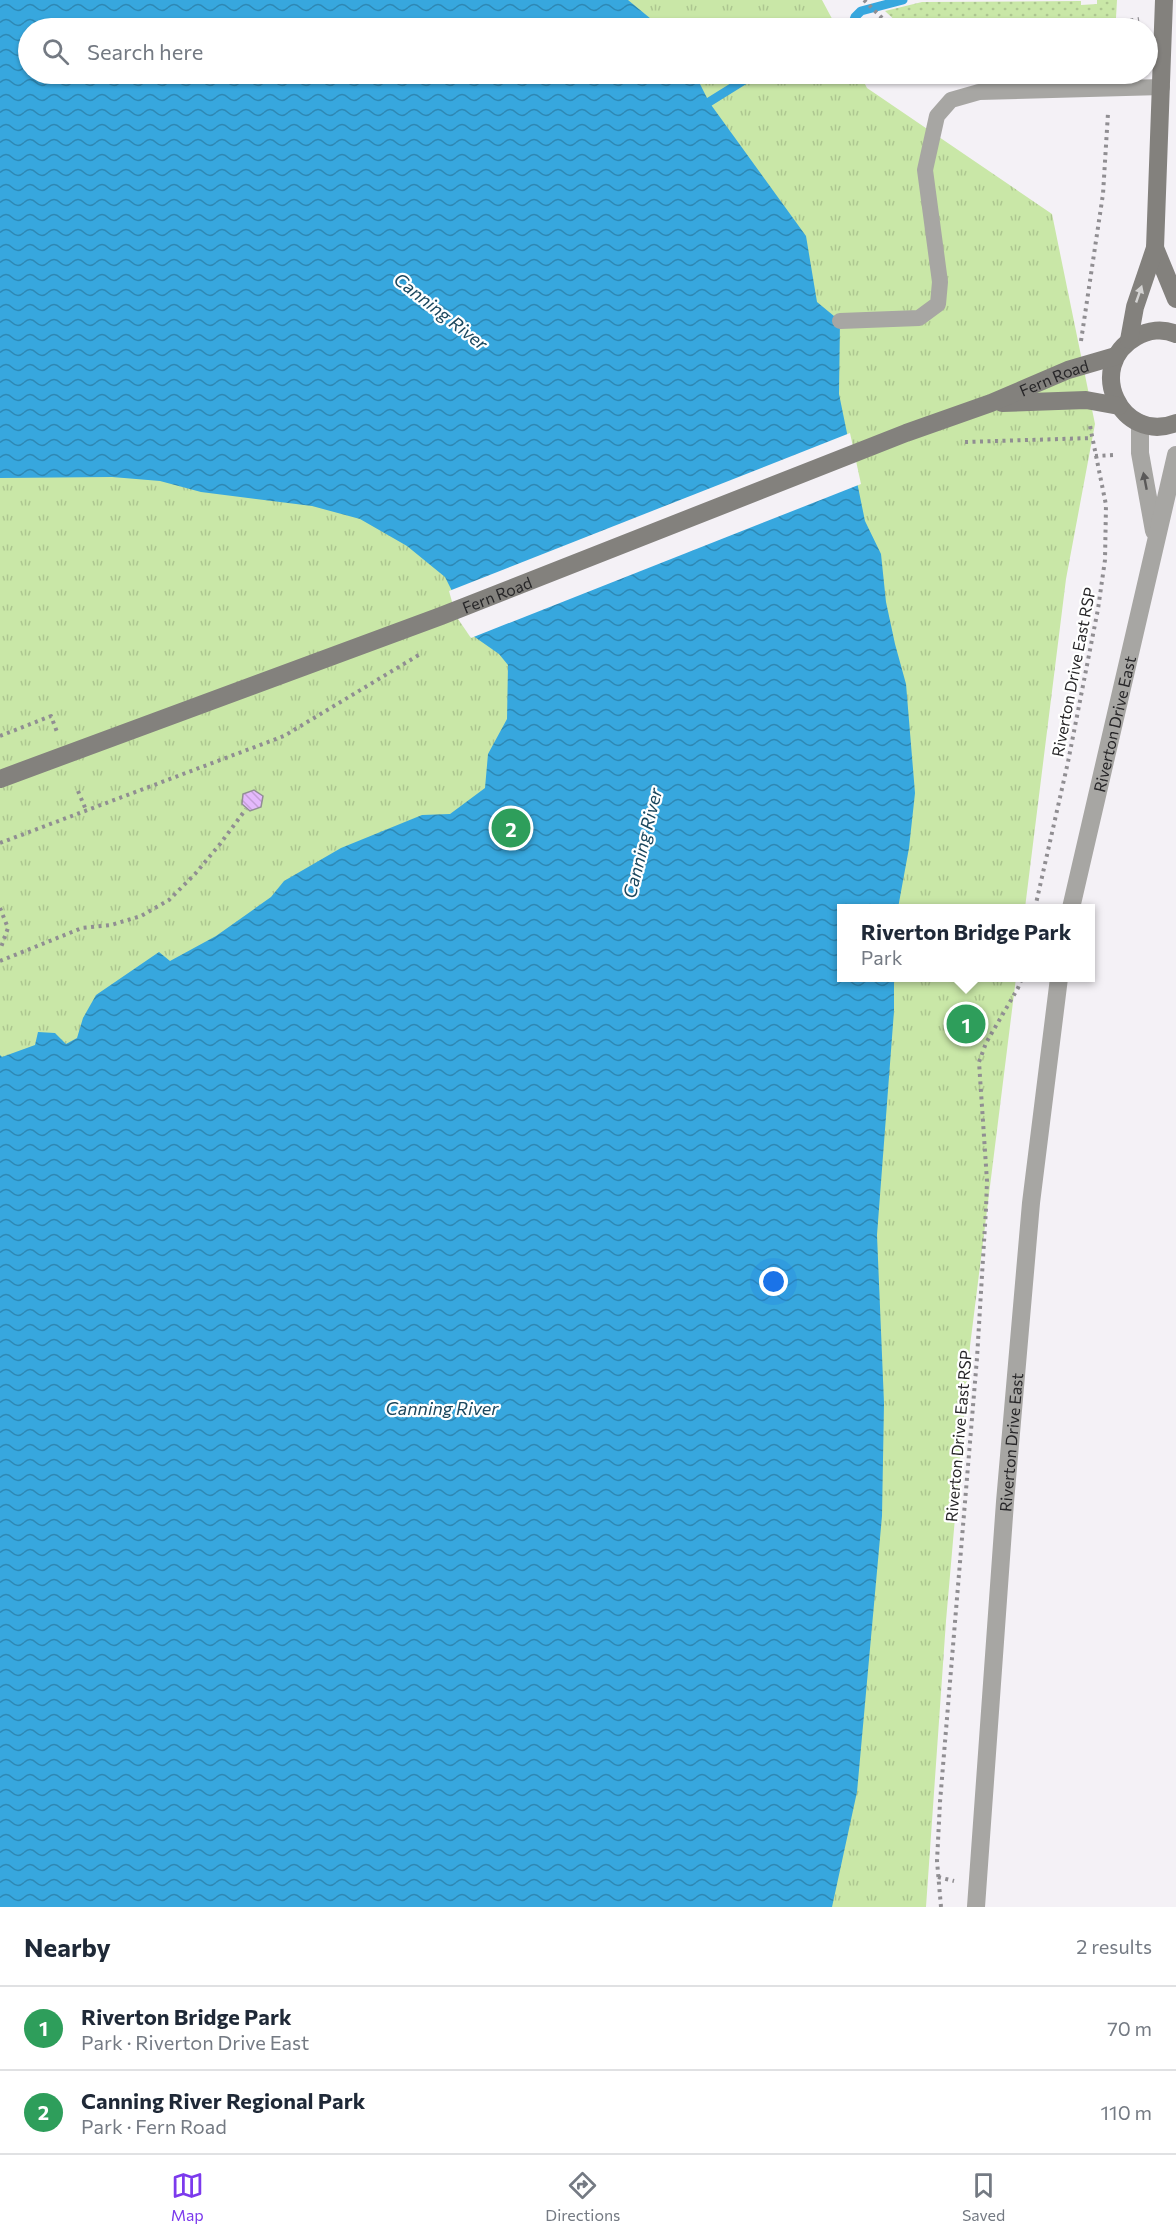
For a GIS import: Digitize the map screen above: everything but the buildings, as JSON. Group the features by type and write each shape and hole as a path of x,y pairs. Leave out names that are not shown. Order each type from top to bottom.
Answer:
{"street":[{"path":"1130,340 1135,307 1155,248 1164,0"},
{"path":"1155,248 1176,299"},
{"path":"1176,334 1156,330 1142,333 1130,340 1116,356 1110,381 1119,406 1128,416 1140,423 1155,427 1176,423"},
{"name":"Fern Road","path":"0,779 441,616 906,433 991,403 1068,370 1116,356"},
{"name":"Fern Road","path":"991,403 1086,400 1119,406"},
{"name":"Riverton Drive East","path":"1140,423 1140,453 1156,539"},
{"name":"Riverton Drive East","path":"1072,904 1176,455"},
{"name":"Riverton Drive East","path":"976,1907 1000,1562 1029,1226 1036,1151 1058,982"}],"lane":[{"path":"840,321 919,318 938,304 940,282 925,170 937,116 951,100 979,92 1162,87"}],"path":[{"path":"864,0 882,18"},
{"path":"1082,335 1103,194 1109,88"},
{"name":"Riverton Drive East RSP","path":"963,442 1092,438 1106,505 1105,560 1098,609 1036,904"},
{"path":"0,843 284,736 430,647"},
{"path":"0,736 51,716 57,733"},
{"path":"78,791 86,810"},
{"path":"0,908 8,928 0,950 2,960 82,928 111,925 141,916 169,900 201,866 246,809"},
{"name":"Riverton Drive East RSP","path":"941,1907 937,1861 940,1802 977,1358 987,1181 979,1062 986,1043 1020,982"}],"green space":[{"name":"Canning River","path":"0,0 822,0 832,18 18,18 18,84 865,84 867,88 1052,214 1095,424 1066,579 1025,904 837,904 837,982 1016,982 970,1346 946,1621 926,1907 0,1907"},
{"path":"1097,0 1117,0 1116,18 892,18 885,11 922,2 1081,1 1081,5 1097,4"}],"water":[{"name":"Canning River","path":"0,0 628,0 650,18 18,18 18,84 700,84 709,102 806,236 817,302 840,321 839,394 865,521 881,554 886,602 906,684 915,793 909,848 899,904 837,904 837,982 894,982 894,1011 877,1235 884,1403 882,1516 857,1792 832,1907 0,1907 0,1055 2,1057 35,1045 38,1032 55,1033 66,1044 77,1038 83,1018 96,995 159,952 170,961 216,936 271,897 284,881 341,848 422,815 450,814 485,788 488,754 507,719 508,665 499,654 469,633 445,577 407,546 360,519 312,506 201,492 160,481 112,477 0,478"}],"pier":[{"path":"850,433 861,484 471,638 456,616 449,591"}],"waterway":[{"path":"855,18 861,11 903,0"},
{"path":"709,102 738,84"}],"place":[{"name":"Canning River Regional Park","path":"511,828"},
{"name":"Riverton Bridge Park","path":"966,1024"}]}
